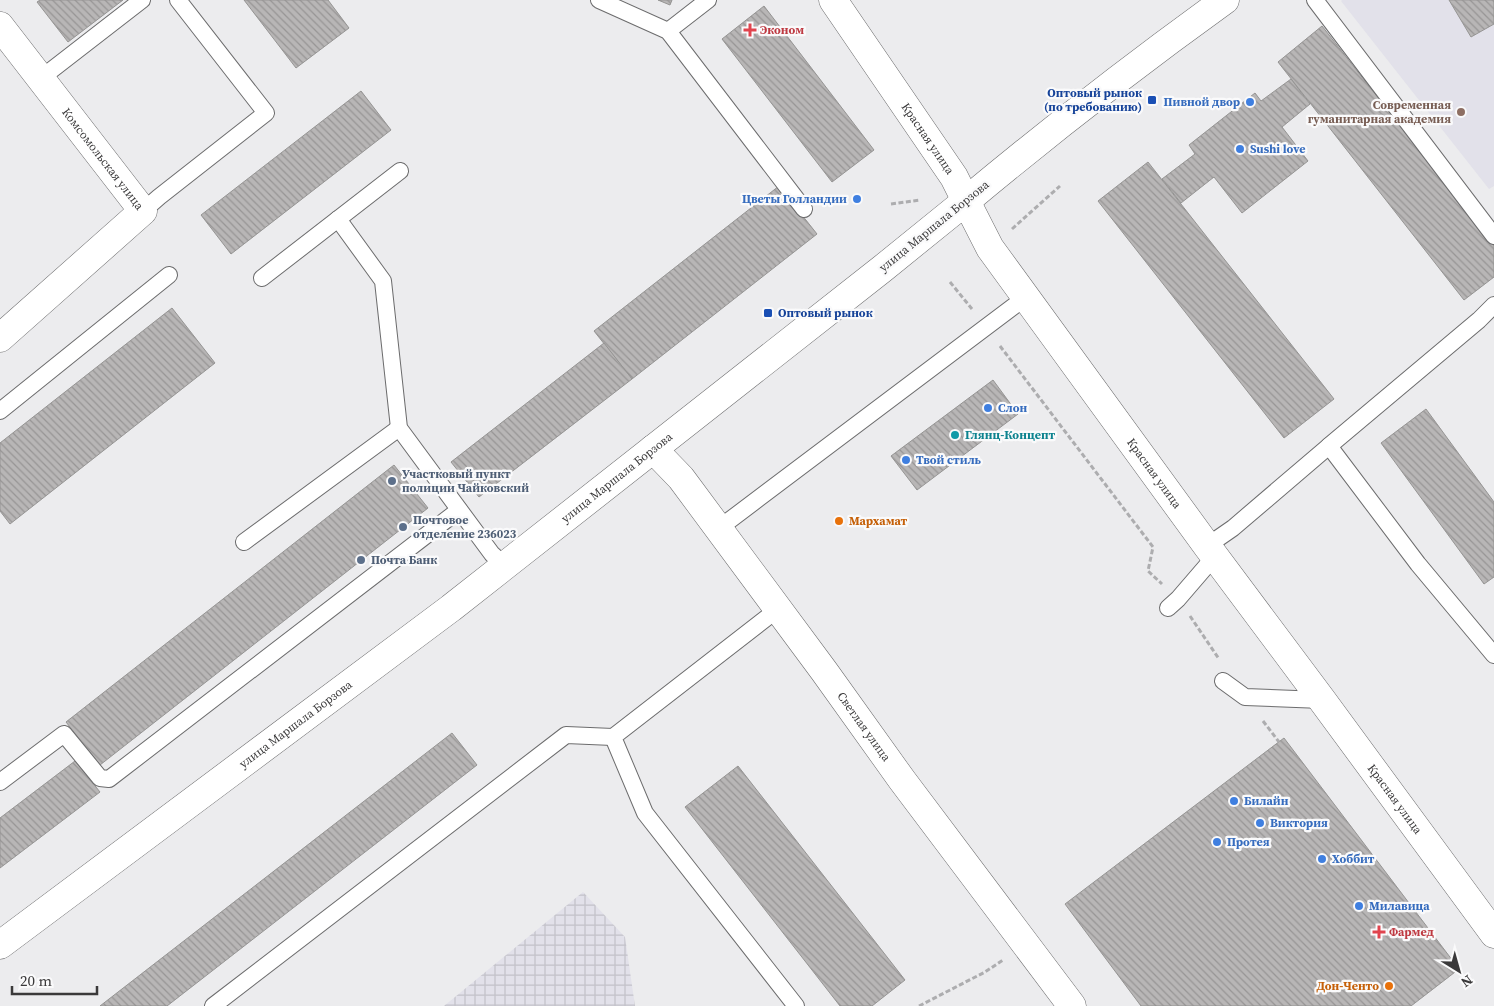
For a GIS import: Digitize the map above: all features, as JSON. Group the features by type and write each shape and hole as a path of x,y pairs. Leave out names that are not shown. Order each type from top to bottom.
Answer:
{"main road":[{"name":"Красная улица","path":"833,0 954,177 990,248 1211,551 1492,927"},
{"name":"улица Маршала Борзова","path":"0,945 451,608 882,269 1040,139 1154,51 1225,0"},
{"name":"Комсомольская улица","path":"0,26 143,211 0,338"},
{"name":"Светлая улица","path":"653,449 681,478 902,780 1072,1006"}],"lane":[{"path":"40,79 142,0"},
{"path":"143,211 266,113 178,0"},
{"path":"599,0 668,31 804,209"},
{"path":"668,31 708,0"},
{"path":"1315,0 1494,236"},
{"path":"262,278 400,171"},
{"path":"338,219 383,281 399,428 492,554 504,565"},
{"path":"0,411 169,275"},
{"path":"718,528 1026,297"},
{"path":"1173,603 1211,551 1233,528 1479,320 1494,305"},
{"path":"244,542 399,428"},
{"path":"1328,446 1418,564 1494,655"},
{"path":"0,782 64,734 100,778 109,779 459,510"},
{"path":"213,1006 566,735 613,738 778,609"},
{"path":"1223,681 1245,697 1322,700"},
{"path":"613,738 645,813 796,1006"}],"path":[{"path":"1011,230 1060,186"},
{"path":"891,204 928,200"},
{"path":"950,282 1154,547 1148,572 1279,742"},
{"path":"919,1006 985,972"}],"shaded area":[{"name":"Современная гуманитарная академия","path":"1342,0 1449,0 1471,37 1494,24 1494,186 1489,189"},
{"path":"583,892 625,937 635,1006 444,1006"}],"building":[{"path":"40,0 123,0 68,42 37,2"},
{"path":"244,0 328,0 349,28 296,68"},
{"path":"658,0 672,0 670,5"},
{"path":"1449,0 1494,0 1494,24 1471,37"},
{"path":"764,6 874,150 832,182 722,39"},
{"path":"1322,26 1494,246 1494,277 1464,300 1278,62"},
{"path":"1291,79 1310,104 1282,127 1308,161 1242,213 1214,177 1181,203 1162,179 1195,154 1189,145 1255,93 1261,101"},
{"path":"361,91 391,130 231,254 201,215"},
{"path":"1148,162 1334,399 1284,438 1098,201"},
{"path":"779,186 817,234 632,379 594,331"},
{"path":"172,308 215,363 10,524 0,511 0,443"},
{"path":"604,343 632,379 479,497 451,462"},
{"name":"Глянц-Концепт","path":"993,380 1018,414 917,490 891,456"},
{"path":"1426,409 1494,502 1494,577 1484,584 1381,443"},
{"path":"394,465 428,508 100,765 66,722"},
{"path":"452,733 477,765 167,1006 100,1006"},
{"name":"Виктория","path":"1284,738 1459,969 1411,1006 1141,1006 1065,904"},
{"path":"75,761 100,792 0,868 0,818"},
{"path":"738,766 905,980 872,1006 840,1006 685,807"}],"place":[{"name":"Эконом","path":"750,30"},
{"name":"Оптовый рынок (по требованию)","path":"1152,100"},
{"name":"Пивной двор","path":"1250,102"},
{"name":"Современная гуманитарная академия","path":"1461,112"},
{"name":"Sushi love","path":"1240,149"},
{"name":"Цветы Голландии","path":"857,199"},
{"name":"Оптовый рынок","path":"768,313"},
{"name":"Слон","path":"988,408"},
{"name":"Глянц-Концепт","path":"955,435"},
{"name":"Твой стиль","path":"906,460"},
{"name":"Участковый пункт полиции Чайковский","path":"392,481"},
{"name":"Мархамат","path":"839,521"},
{"name":"Почтовое отделение 236023","path":"403,527"},
{"name":"Почта Банк","path":"361,560"},
{"name":"Билайн","path":"1234,801"},
{"name":"Виктория","path":"1260,823"},
{"name":"Протея","path":"1217,842"},
{"name":"Хоббит","path":"1322,859"},
{"name":"Милавица","path":"1359,906"},
{"name":"Фармед","path":"1379,932"},
{"name":"Дон-Ченто","path":"1389,986"}]}
